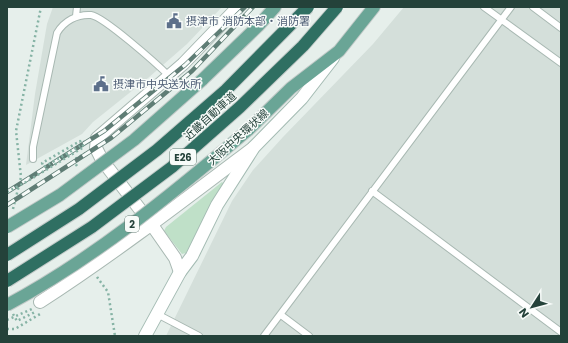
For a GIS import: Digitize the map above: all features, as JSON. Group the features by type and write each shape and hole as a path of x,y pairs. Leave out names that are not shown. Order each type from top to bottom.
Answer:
{"highway":[{"name":"近畿自動車道","path":"7,255 79,209 157,150 226,90 308,7"},
{"name":"近畿自動車道","path":"7,281 92,227 172,167 246,102 303,46 337,7"}],"main road":[{"path":"258,26 271,7"},
{"path":"7,227 60,195 134,140 202,80 258,26 275,7"},
{"name":"大阪中央環状線","path":"7,305 105,244 184,185 248,130 291,88 339,51 374,7"}],"street":[{"path":"180,272 175,258 152,225 102,160 96,148 97,138 183,64 238,7"},
{"path":"39,308 152,225 254,147 302,98 339,51"},
{"path":"145,336 180,272 192,256 217,205 254,147"}],"lane":[{"path":"76,16 77,7"},
{"path":"484,7 561,63"},
{"path":"264,336 510,7"},
{"path":"533,7 561,28"},
{"path":"34,159 33,147 57,33 64,24 76,16 92,15 112,26 169,76"},
{"path":"372,192 561,332"},
{"path":"157,314 199,336"},
{"path":"281,315 309,336"}],"path":[{"path":"12,215 21,177 16,131 41,7"},
{"path":"7,192 84,147 80,141 42,163 44,167 80,146"},
{"path":"83,162 77,166 73,160 87,152"},
{"path":"97,276 108,292 115,336"},
{"path":"19,310 13,313 18,321 39,308"},
{"path":"7,320 39,308"},
{"path":"7,329 15,329 39,308"}],"shaded area":[{"path":"53,7 222,7 187,44 148,78 93,122 82,134 26,165 35,94 47,24"},
{"path":"404,7 561,7 561,336 166,336 232,201 253,170 373,44"}],"green space":[{"path":"222,182 224,184 186,253 182,254 164,231 166,227"}],"railway":[{"path":"7,192 104,131 185,65 245,7"},
{"path":"7,205 111,138 192,71 253,7"}],"place":[{"name":"摂津市 消防本部・消防署","path":"174,21"},
{"name":"摂津市中央送水所","path":"101,84"}]}
